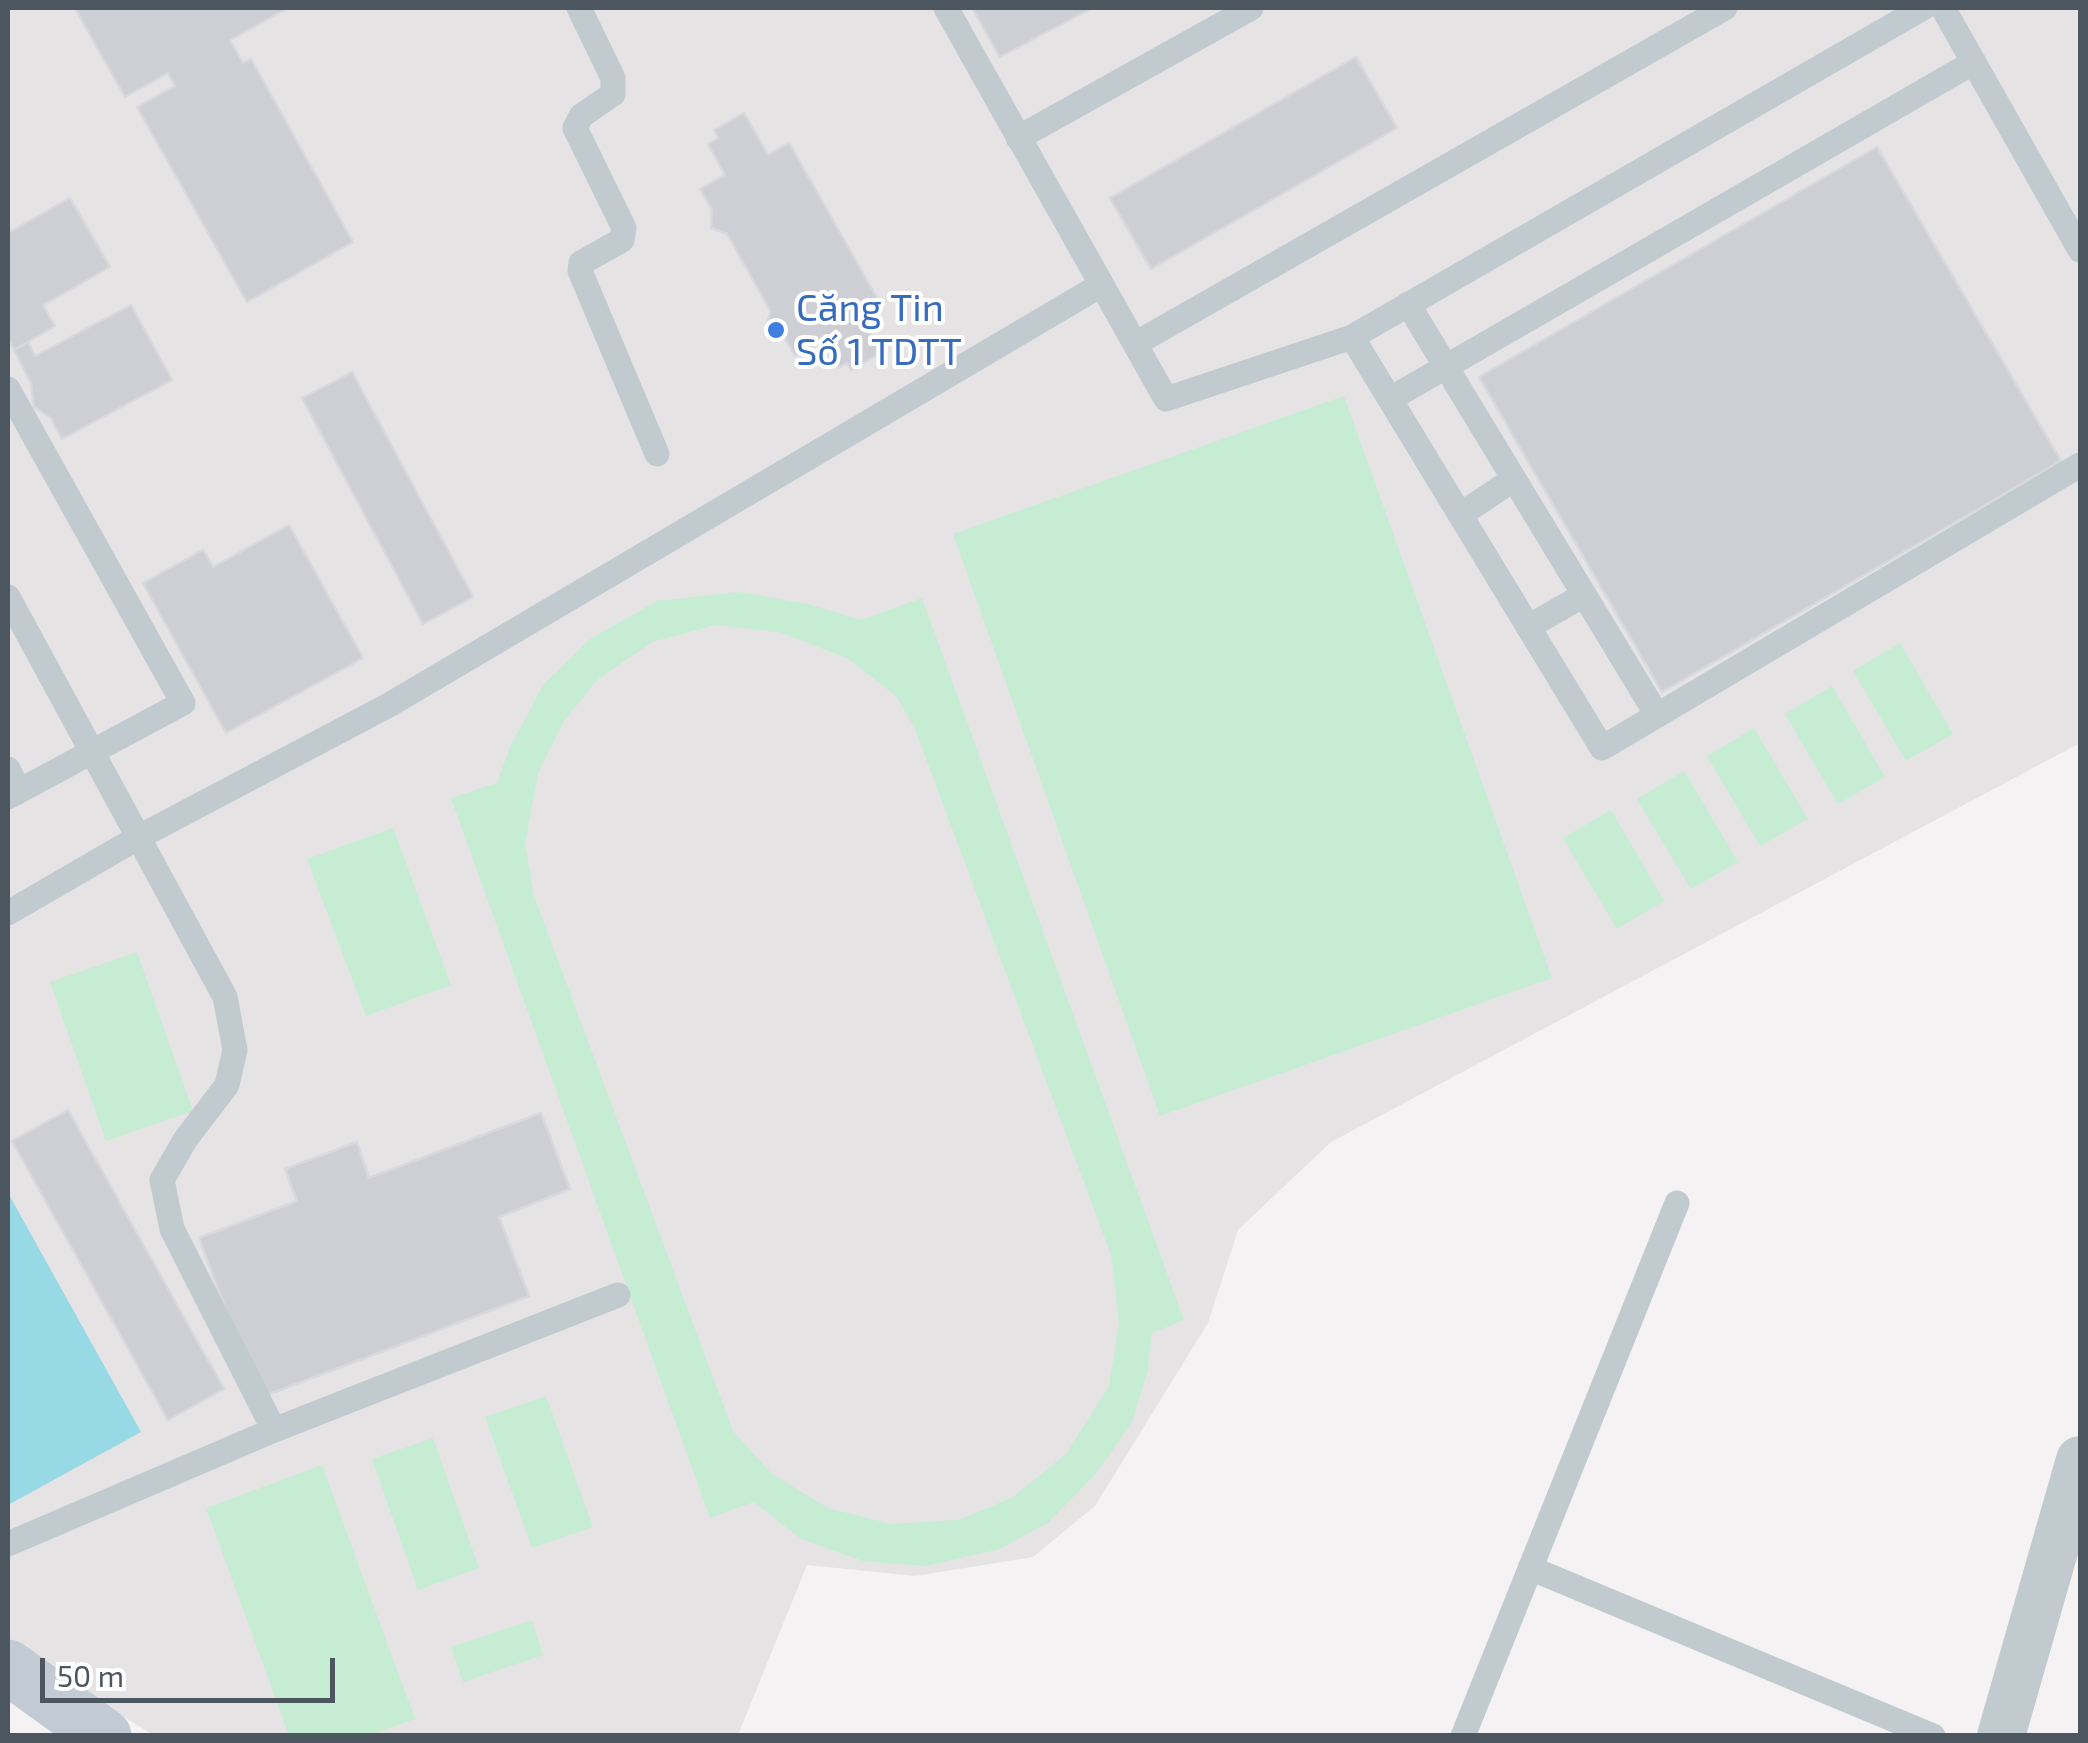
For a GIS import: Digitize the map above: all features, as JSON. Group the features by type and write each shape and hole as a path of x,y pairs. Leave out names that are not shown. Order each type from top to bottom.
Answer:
{"street":[{"path":"2001,1736 2080,1460"},
{"path":"8,1667 104,1736"}],"lane":[{"path":"580,8 613,78 612,94 581,116 575,128 624,228 622,240 581,262 580,271 657,454"},
{"path":"946,8 1166,399 1352,337 1923,8"},
{"path":"1018,138 1250,8"},
{"path":"1135,344 1726,8"},
{"path":"1943,8 2080,250"},
{"path":"1390,399 1974,62"},
{"path":"8,913 138,837 389,706 1102,285"},
{"path":"1408,304 1658,716"},
{"path":"1352,337 1602,748 2080,464"},
{"path":"8,389 183,703 12,786"},
{"path":"1460,515 1514,479"},
{"path":"1528,627 1584,595"},
{"path":"8,597 88,752 224,997 235,1050 227,1085 185,1140 162,1180 172,1229 274,1430"},
{"path":"1462,1736 1676,1203"},
{"path":"8,1544 274,1430 618,1295"},
{"path":"1530,1568 1933,1736"}],"shaded area":[{"path":"8,8 2080,8 2080,743 1331,1142 1238,1230 1208,1323 1095,1506 1033,1557 915,1576 807,1565 738,1735 153,1735 8,1643"}],"green space":[{"path":"1344,396 1552,978 1160,1116 953,534"},
{"path":"739,592 808,604 861,620 922,598 1184,1320 1152,1333 1148,1370 1132,1422 1098,1471 1049,1522 1000,1549 926,1566 863,1561 801,1539 754,1502 710,1518 451,798 497,783 510,747 543,685 590,639 657,601","holes":["716,625 779,632 847,658 896,696 915,729 1111,1255 1119,1323 1109,1386 1067,1453 1013,1497 959,1520 891,1524 828,1508 771,1473 733,1431 534,896 525,844 538,773 564,721 597,680 652,642"]},
{"path":"1900,643 1953,734 1906,761 1853,671"},
{"path":"1832,686 1885,777 1838,804 1785,714"},
{"path":"1754,728 1808,819 1760,846 1707,756"},
{"path":"1684,771 1738,862 1691,889 1637,799"},
{"path":"1611,810 1664,901 1617,929 1563,838"},
{"path":"393,828 451,985 366,1016 307,859"},
{"path":"137,952 193,1111 106,1141 50,982"},
{"path":"546,1396 593,1527 532,1548 485,1417"},
{"path":"433,1438 479,1568 418,1590 372,1459"},
{"path":"322,1465 415,1719 370,1735 289,1735 206,1508"},
{"path":"532,1620 543,1655 463,1682 451,1647"}],"water":[{"path":"8,1193 141,1432 8,1505"}],"building":[{"path":"288,8 230,40 243,63 251,59 353,242 247,302 137,107 175,86 168,73 125,97 76,10"},
{"path":"972,8 1092,8 1000,57"},
{"path":"1356,57 1397,128 1151,269 1110,198"},
{"path":"744,113 768,155 789,143 881,305 861,317 881,353 851,370 847,363 838,368 822,340 795,356 782,333 772,333 767,323 771,312 727,234 711,228 712,210 700,189 725,175 708,144 718,138 714,130"},
{"path":"1877,147 2061,461 1662,692 1479,377"},
{"path":"70,198 110,267 43,305 55,326 14,350 8,339 8,233"},
{"path":"131,305 172,380 62,439 51,418 34,407 31,383 14,350 28,342 35,356"},
{"path":"352,372 473,597 423,624 302,398"},
{"path":"289,525 363,658 226,733 143,583 203,550 213,567"},
{"path":"68,1110 224,1389 168,1420 12,1141"},
{"path":"541,1113 570,1189 499,1217 529,1296 259,1398 199,1238 297,1201 285,1169 357,1142 369,1178"}],"place":[{"name":"Căng Tin Số 1 TDTT","path":"776,330"}]}
